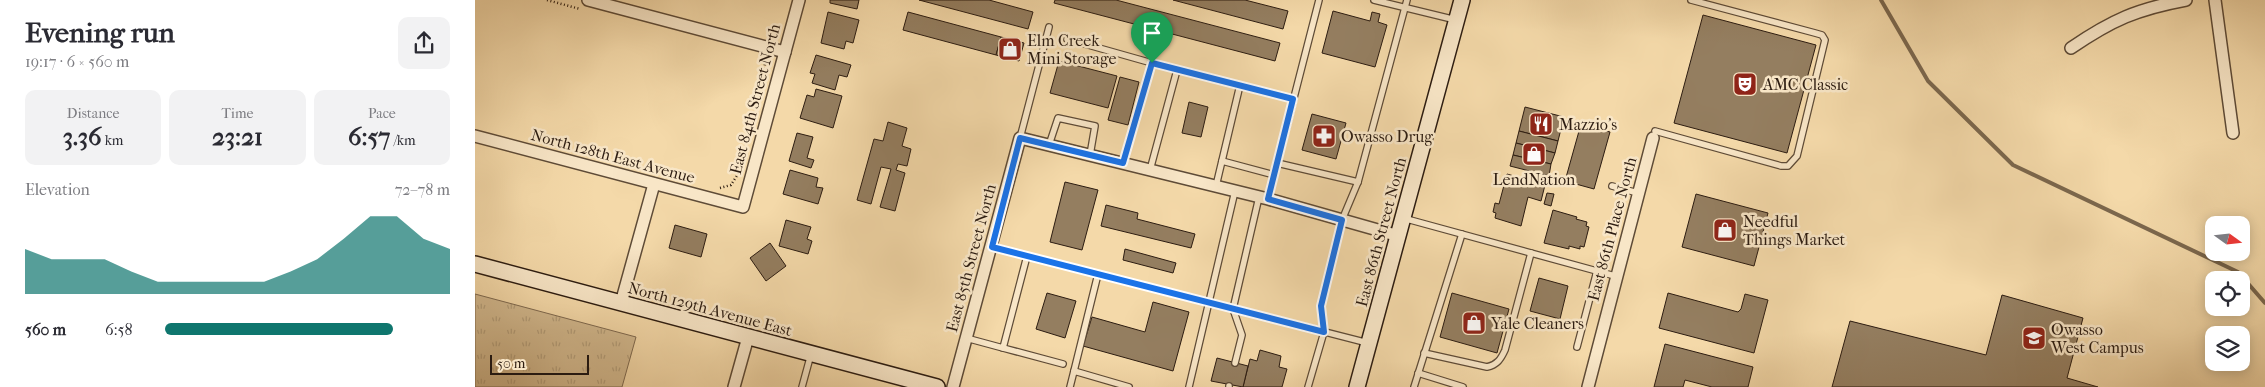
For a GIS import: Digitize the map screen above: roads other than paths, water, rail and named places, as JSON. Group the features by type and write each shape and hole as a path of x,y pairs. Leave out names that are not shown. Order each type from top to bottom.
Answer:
{"main road":[{"name":"East 86th Street North","path":"1357,387 1462,0"},
{"name":"North 129th Avenue East","path":"475,264 937,387"}],"street":[{"name":"East 84th Street North","path":"743,207 799,0"},
{"path":"2071,48 2109,23 2125,16 2157,6 2186,0"},
{"path":"2215,0 2233,133"},
{"path":"586,5 785,52"},
{"name":"East 86th Place North","path":"1588,387 1615,276 1654,135"},
{"name":"North 128th East Avenue","path":"475,136 743,207"},
{"path":"1020,138 1263,198 1399,236"},
{"name":"East 85th Street North","path":"953,387 1020,138"},
{"path":"621,303 654,184"},
{"path":"734,387 748,337"}],"lane":[{"path":"1235,363 1242,334 1233,309 1263,198 1274,175 1319,0"},
{"path":"1374,0 1456,20"},
{"path":"1308,387 1324,332 1321,306 1342,220 1358,182 1407,0"},
{"path":"1654,135 1781,166 1788,166 1797,156 1825,40 1822,35 1691,0"},
{"path":"1020,138 1049,27"},
{"path":"1067,39 1177,70 1293,99"},
{"path":"1123,163 1152,63"},
{"path":"1150,170 1177,70"},
{"path":"1216,186 1240,85"},
{"path":"1049,145 1058,118 1095,126 1090,155"},
{"path":"1222,161 1274,175"},
{"path":"1277,163 1358,182"},
{"path":"1612,186 1638,194"},
{"path":"1189,387 1235,191"},
{"path":"1403,218 1615,276"},
{"path":"1414,387 1462,234"},
{"path":"992,247 1369,343"},
{"path":"1424,353 1487,367 1493,366 1500,360 1505,350 1531,253"},
{"path":"1003,348 1027,256"},
{"path":"1577,347 1597,271"},
{"path":"1070,387 1098,274"},
{"path":"967,338 1063,364"},
{"path":"802,387 811,354"},
{"path":"1073,371 1129,387"},
{"path":"1417,373 1448,385 1463,387"}],"waterway":[{"path":"1881,0 1928,81 2013,165 2238,272 2265,303"}],"place":[{"name":"Elm Creek Mini Storage","path":"1010,49"},
{"name":"AMC Classic","path":"1745,84"},
{"name":"Mazzio's","path":"1541,124"},
{"name":"Owasso Drug","path":"1324,136"},
{"name":"LendNation","path":"1534,154"},
{"name":"Needful Things Market","path":"1725,230"},
{"name":"Yale Cleaners","path":"1474,323"},
{"name":"Owasso West Campus","path":"2034,338"}]}
